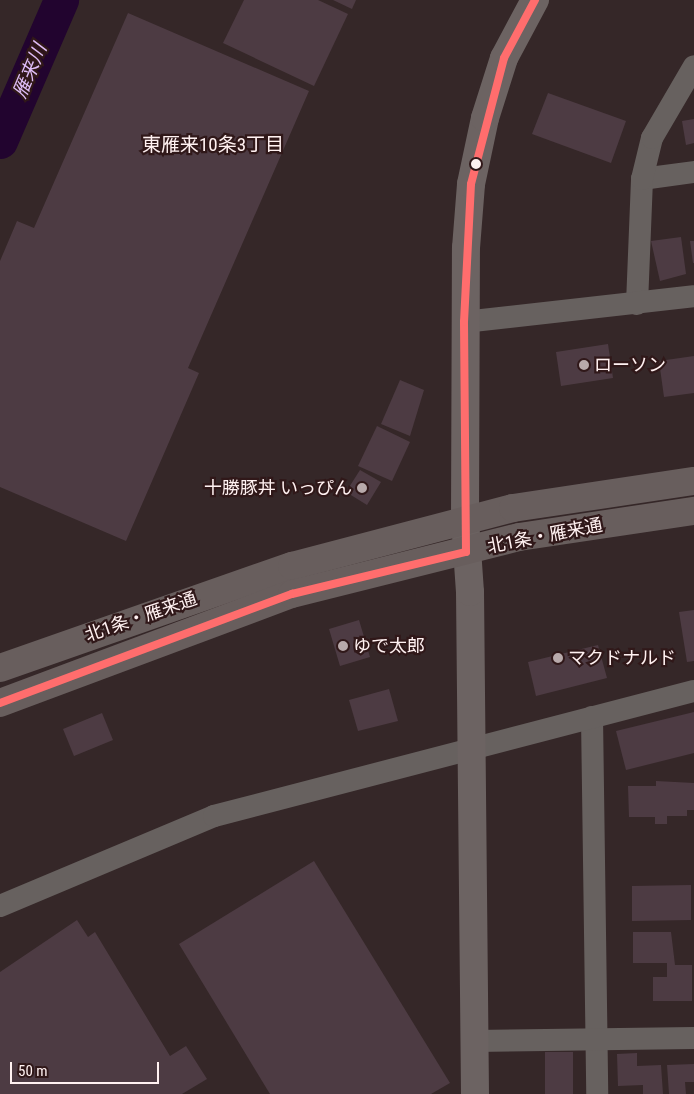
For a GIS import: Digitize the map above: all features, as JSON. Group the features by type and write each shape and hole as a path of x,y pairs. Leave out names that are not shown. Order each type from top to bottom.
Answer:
{"highway":[{"name":"北1条・雁来通","path":"0,668 292,566 513,508 694,481"},
{"name":"北1条・雁来通","path":"0,702 292,594 466,552 519,537 694,512"}],"street":[{"path":"475,1094 465,521 464,322 471,184 483,127 504,58 535,0"},
{"path":"637,304 642,179 652,138 694,66"},
{"path":"642,179 694,172"},
{"path":"464,322 637,304 694,296"},
{"path":"0,906 214,816 694,691"},
{"path":"592,717 597,1094"},
{"path":"474,1041 694,1038"}],"building":[{"path":"244,0 318,0 348,14 314,86 223,43"},
{"path":"333,0 356,0 352,9"},
{"path":"128,13 309,91 188,368 199,373 126,541 0,487 0,261 17,221 34,228"},
{"path":"548,93 626,121 611,163 532,134"},
{"path":"694,119 694,143 686,145 682,121"},
{"path":"681,237 686,274 660,281 651,241"},
{"path":"690,241 694,241 694,263 693,263"},
{"name":"ローソン","path":"608,344 613,378 561,386 556,352"},
{"path":"694,356 694,393 664,397 659,361"},
{"path":"400,380 424,390 410,436 381,424"},
{"path":"377,426 410,442 392,481 358,466"},
{"path":"360,470 381,482 367,505 346,492"},
{"path":"694,610 694,661 687,662 679,612"},
{"path":"359,620 370,657 340,666 329,629"},
{"path":"598,645 607,678 536,696 528,662"},
{"path":"389,689 398,721 358,731 349,700"},
{"path":"694,712 694,753 626,770 616,731"},
{"path":"102,713 113,740 74,756 63,729"},
{"path":"656,781 694,783 694,810 687,810 687,816 667,816 667,824 655,824 655,817 629,817 628,786 656,786"},
{"path":"314,861 450,1083 431,1094 270,1094 179,944"},
{"path":"691,885 691,920 632,921 632,886"},
{"path":"77,920 88,937 95,932 170,1056 186,1046 207,1079 182,1094 0,1094 0,972"},
{"path":"633,932 671,932 675,965 692,965 692,1001 653,1001 653,977 667,977 667,963 633,963"},
{"path":"545,1052 573,1052 573,1094 545,1094"},
{"path":"637,1053 637,1066 661,1065 663,1094 643,1094 643,1085 618,1086 617,1054"},
{"path":"694,1064 694,1082 685,1082 686,1094 669,1094 667,1065"}],"waterway":[{"name":"雁来川","path":"0,141 61,0"}],"transit line":[{"path":"0,703 292,594 466,552 464,322 471,184 504,58 535,0"}],"place":[{"name":"ローソン","path":"584,365"},
{"name":"十勝豚丼 いっぴん","path":"362,488"},
{"name":"ゆで太郎","path":"343,646"},
{"name":"マクドナルド","path":"558,658"}],"district":[{"name":"東雁来10条3丁目","path":"213,145"}]}
